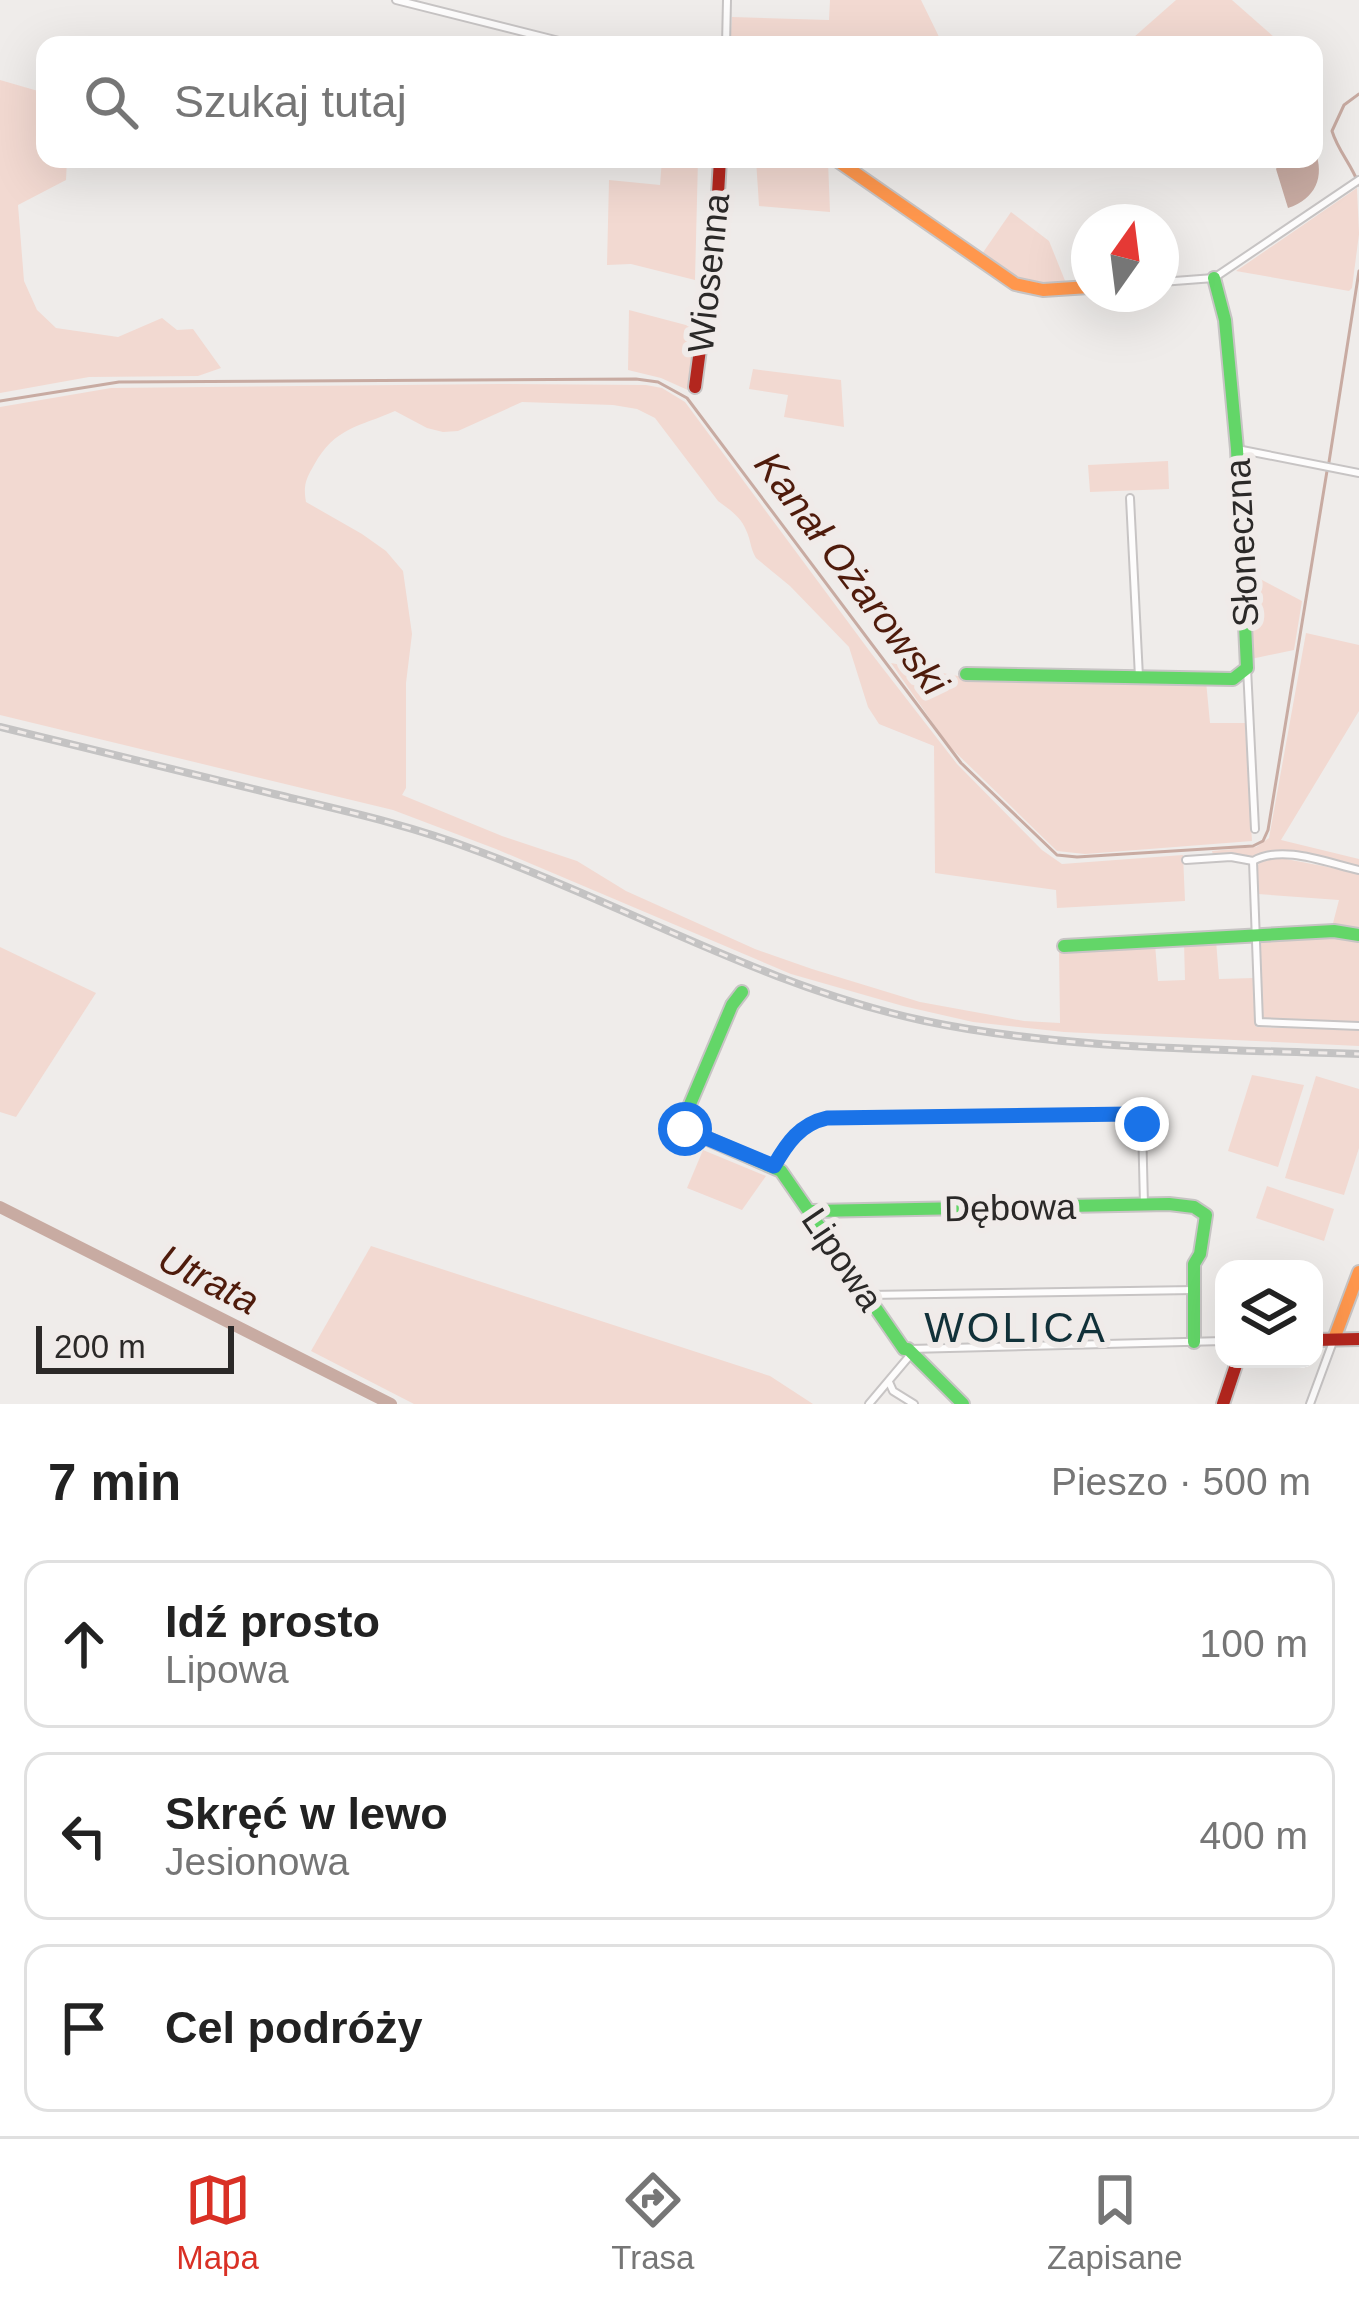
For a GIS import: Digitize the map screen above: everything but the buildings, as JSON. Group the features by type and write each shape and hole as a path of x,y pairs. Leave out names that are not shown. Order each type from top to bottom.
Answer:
{"street":[{"path":"396,0 539,36"},
{"path":"725,36 727,0"},
{"name":"Wiosenna","path":"695,387 719,168"},
{"path":"848,168 1015,284 1043,290 1071,288"},
{"path":"1179,281 1214,278 1357,181"},
{"name":"Słoneczna","path":"966,674 1233,679 1247,668 1237,449 1225,320 1214,278"},
{"path":"1237,449 1359,473"},
{"path":"1130,498 1139,677"},
{"path":"1247,668 1255,829"},
{"path":"1186,860 1231,856 1253,861 1280,853 1359,870"},
{"path":"1253,861 1258,1022 1359,1026"},
{"path":"1064,946 1334,931 1359,935"},
{"name":"Lipowa","path":"742,992 732,1004 688,1109 685,1129 781,1171 904,1349 963,1404"},
{"path":"774,1166 800,1130 827,1118 1131,1114 1142,1124 1144,1204"},
{"name":"Dębowa","path":"811,1211 1192,1205 1206,1212 1194,1264 1194,1290"},
{"path":"1310,1404 1359,1272"},
{"path":"868,1295 1194,1290 1195,1342"},
{"path":"1323,1340 1359,1339"},
{"path":"869,1404 910,1351 1215,1341"},
{"path":"1223,1404 1235,1368"},
{"path":"889,1378 893,1391 914,1404"}],"shaded area":[{"path":"830,0 921,0 939,36 731,36 732,17 829,20"},
{"path":"1176,0 1232,0 1273,36 1135,36"},
{"path":"0,80 36,90 36,168 67,168 66,180 18,205 24,281 37,310 56,328 118,337 162,318 177,330 193,329 221,368 198,376 89,377 0,393"},
{"path":"661,168 698,168 695,280 631,264 607,265 609,180 660,185"},
{"path":"757,168 828,168 830,212 759,206"},
{"path":"1319,168 1318,178 1305,199 1288,208 1276,169"},
{"path":"1357,188 1359,234 1349,291 1236,271"},
{"path":"1011,212 1049,241 1066,283 1021,278 982,254"},
{"path":"629,310 701,329 690,391 628,370"},
{"path":"753,369 841,380 844,427 784,417 788,395 749,389"},
{"path":"646,385 662,388 685,402 957,764 1042,850 1062,864 1183,855 1185,901 1057,908 1056,890 935,873 934,746 879,724 868,707 849,647 756,558 741,521 718,501 655,418 613,405 522,402 458,431 443,432 395,411 339,435 311,470 306,502 386,551 403,571 412,634 402,795 577,861 626,891 755,949 920,1002 1060,1023 1059,950 1155,944 1158,981 1185,980 1184,942 1216,940 1219,979 1254,978 1256,1027 1359,1030 1359,1046 1064,1032 973,1022 903,1006 791,974 393,810 0,715 0,407 111,388"},
{"path":"1168,461 1169,489 1090,492 1088,465"},
{"path":"1245,571 1302,601 1294,650 1251,659"},
{"path":"1306,633 1359,645 1359,711 1281,840 1359,859 1359,868 1278,851 1254,857 1213,855 1212,851 1256,847 1269,838"},
{"path":"891,663 963,677 1206,681 1210,723 1245,723 1252,841 1085,854 1057,851 949,746"},
{"path":"1263,859 1359,873 1359,1024 1263,1019 1260,1015 1259,929 1332,927 1339,900 1258,894 1258,865"},
{"path":"0,947 96,993 16,1117 0,1112"},
{"path":"1252,1075 1304,1085 1278,1167 1228,1151"},
{"path":"1316,1076 1359,1089 1359,1148 1344,1195 1285,1178"},
{"path":"703,1150 766,1176 742,1210 687,1188"},
{"path":"1267,1186 1334,1209 1324,1241 1256,1218"},
{"path":"371,1246 770,1376 813,1404 414,1404 311,1351"}],"waterway":[{"name":"Kanał Ożarowski","path":"1359,94 1344,105 1332,131 1359,185"},
{"name":"Kanał Ożarowski","path":"1329,462 1359,271"},
{"name":"Kanał Ożarowski","path":"0,401 119,382 658,382 687,398 961,763 1057,855 1077,857 1253,846 1263,841 1327,471"},
{"name":"Utrata","path":"0,1207 391,1404"}],"railway":[{"path":"0,727 426,833 809,988 925,1021 1086,1043 1359,1054"}],"traffic: fast":[{"path":"966,674 1233,679 1247,668 1237,449 1225,320 1214,278"},
{"path":"1064,946 1334,931 1359,935"},
{"path":"742,992 732,1005 688,1109 685,1129 781,1171 904,1349 963,1404"},
{"path":"813,1211 1194,1207 1206,1215 1194,1264 1194,1342"}],"traffic: slow":[{"path":"848,168 1015,284 1043,290 1071,288"},
{"path":"1334,1339 1359,1272"}],"traffic: jam":[{"path":"695,387 719,168"},
{"path":"1323,1340 1359,1339"},
{"path":"1223,1404 1235,1368"}],"district":[{"name":"WOLICA","path":"1016,1327"}],"route":[{"path":"685,1129 774,1166 800,1130 827,1118 1131,1114 1142,1124"}]}
